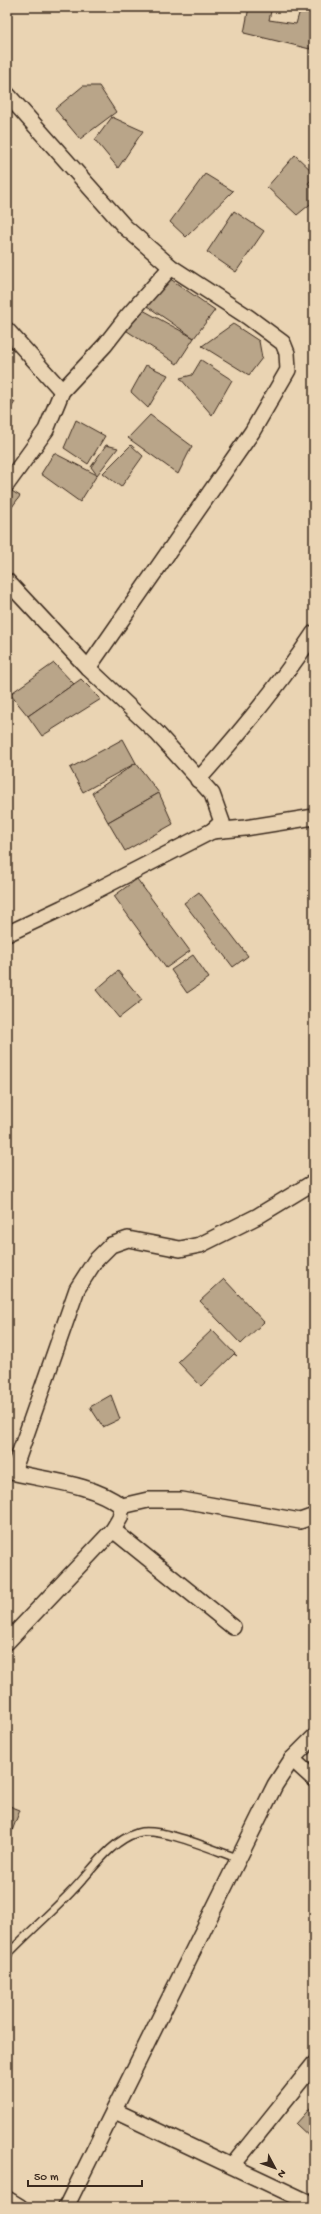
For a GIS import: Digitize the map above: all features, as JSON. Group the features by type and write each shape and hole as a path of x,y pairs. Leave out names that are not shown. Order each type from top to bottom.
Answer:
{"street":[{"path":"7,94 125,227 171,267 248,317 283,343 287,353 288,370 252,432 88,668"},
{"path":"7,484 46,430 62,391 105,346 126,318 171,267"},
{"path":"7,330 62,391"},
{"path":"7,581 88,668 157,733 212,794 222,822 212,831 62,908 7,934"},
{"path":"198,780 245,728 290,670 314,633"},
{"path":"212,831 314,818"},
{"path":"314,1182 258,1216 200,1245 180,1249 128,1239 111,1245 95,1262 77,1289 10,1471 89,1488 122,1506 148,1500 182,1500 300,1521 314,1516"},
{"path":"7,1642 113,1530 120,1518 122,1506"},
{"path":"113,1530 232,1627"},
{"path":"66,2207 240,1859 275,1785 292,1759 314,1737"},
{"path":"292,1759 314,1779"},
{"path":"233,2165 314,2064"},
{"path":"115,2111 233,2165 314,2205"},
{"path":"7,2199 20,2207"}],"lane":[{"path":"7,1955 26,1934 72,1892 115,1844 138,1832 166,1834 240,1859"}],"building":[{"path":"7,7 13,7 7,14"},
{"path":"249,7 272,7 269,20 296,24 301,7 314,7 314,35 310,49 244,33"},
{"path":"83,86 99,86 116,112 80,139 55,109"},
{"path":"112,117 143,131 118,168 95,140"},
{"path":"295,155 314,173 314,178 308,183 314,190 314,201 297,215 267,187"},
{"path":"205,174 233,191 186,237 170,222"},
{"path":"234,211 264,231 236,272 207,252"},
{"path":"169,278 215,310 194,338 147,306"},
{"path":"141,309 194,338 177,364 121,327"},
{"path":"233,324 259,341 262,358 249,375 202,346"},
{"path":"201,360 232,380 212,415 180,378 192,375"},
{"path":"146,365 168,375 148,408 131,392"},
{"path":"7,397 15,402 7,414"},
{"path":"150,415 192,446 178,474 128,438"},
{"path":"76,420 105,436 88,464 64,448"},
{"path":"106,445 118,448 97,475 91,467"},
{"path":"131,445 143,456 121,487 103,473"},
{"path":"54,453 97,475 80,502 41,474"},
{"path":"10,490 20,496 7,514 7,494"},
{"path":"54,663 74,684 28,716 10,694"},
{"path":"81,679 101,699 42,736 28,716"},
{"path":"123,739 136,763 83,792 70,768"},
{"path":"136,763 159,793 108,822 92,793"},
{"path":"159,793 173,824 125,851 108,822"},
{"path":"137,879 190,951 166,968 114,896"},
{"path":"199,892 248,956 233,967 184,903"},
{"path":"193,955 209,978 187,993 171,970"},
{"path":"118,971 142,1000 119,1018 96,990"},
{"path":"224,1279 264,1322 241,1344 200,1301"},
{"path":"212,1330 237,1356 234,1354 201,1386 178,1362"},
{"path":"111,1395 120,1419 103,1427 90,1407"},
{"path":"7,1805 20,1810 7,1844"},
{"path":"314,2105 314,2141 296,2124"}]}
